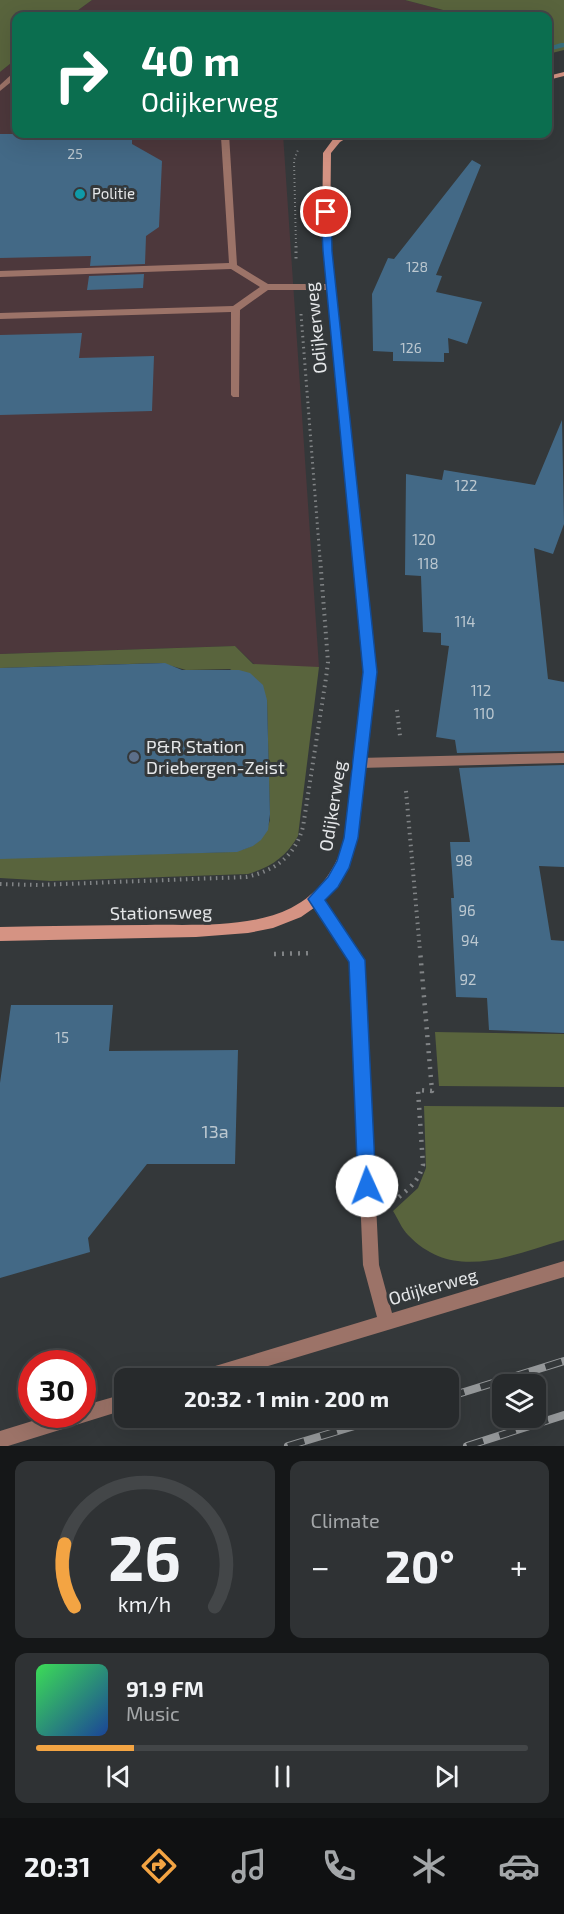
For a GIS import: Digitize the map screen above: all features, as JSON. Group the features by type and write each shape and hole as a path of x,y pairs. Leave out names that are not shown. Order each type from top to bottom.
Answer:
{"street":[{"path":"0,89 12,78"},
{"path":"225,138 233,266"},
{"name":"Odijkerweg","path":"341,138 327,153 326,233 370,672 351,838 344,864 333,882 315,899 357,960 371,1265 387,1323 564,1269"},
{"path":"0,274 233,266 267,287"},
{"path":"0,316 235,309 267,287 331,287"},
{"path":"235,309 236,394"},
{"path":"359,764 564,758"},
{"name":"Stationsweg","path":"0,934 243,929 291,914 315,899"},
{"path":"236,1368 387,1323"},
{"path":"0,1440 114,1405"}],"path":[{"name":"Odijkerweg","path":"284,861 297,845 304,819 324,704 328,662 298,286 294,160 302,140"},
{"path":"368,1209 404,1194 420,1176 423,1165 418,1090 432,1091 396,699 370,672"},
{"name":"Stationsweg","path":"0,884 38,885 246,877 262,874 284,861"}],"shaded area":[{"path":"92,0 405,0 451,12 76,12"},
{"path":"12,62 12,138 283,138 319,667 257,667 235,646 0,654 0,72"}],"green space":[{"path":"0,0 92,0 76,12 12,12 12,62 0,72"},
{"path":"405,0 564,0 564,50 552,53 552,12 451,12"},
{"path":"235,646 253,664 319,667 298,836 283,855 264,868 248,874 51,881 0,878 0,858 230,852 256,843 264,834 270,820 267,700 230,669 186,670 161,663 0,668 0,654"},
{"path":"435,1032 564,1034 564,1087 439,1086"},
{"path":"424,1106 564,1107 564,1240 503,1258 463,1262 444,1258 426,1250 408,1235 393,1211 418,1188 426,1168"}],"building":[{"name":"Politie","path":"0,134 12,134 12,138 132,138 132,144 162,161 159,227 146,236 145,264 90,266 91,256 0,258"},
{"path":"472,160 481,165 436,275 442,276 436,292 482,302 467,344 448,338 449,353 444,353 444,362 393,361 393,352 373,351 372,294 388,258 394,259"},
{"path":"144,274 143,288 87,290 89,276"},
{"path":"82,333 79,358 154,356 152,411 0,415 0,335"},
{"path":"562,420 564,524 553,554 534,548 548,679 564,682 564,751 457,753 455,740 436,737 449,646 441,645 441,633 423,632 421,576 405,575 406,474 442,480 444,470 535,485"},
{"name":"P&R Station Driebergen-Zeist","path":"165,663 182,670 239,670 250,673 263,685 267,700 270,814 268,830 261,840 237,852 0,859 0,668"},
{"path":"564,765 564,867 539,866 551,940 564,941 564,1033 489,1030 487,998 456,997 451,898 454,898 450,842 470,842 459,768"},
{"path":"11,1005 113,1005 109,1051 238,1050 235,1164 147,1164 88,1238 90,1252 0,1278 0,1083"}],"waterway":[{"path":"552,48 564,45"}],"railway":[{"path":"459,1394 564,1361"},
{"path":"467,1446 564,1415"},
{"path":"288,1446 348,1428"}],"place":[{"name":"Politie","path":"80,194"},
{"name":"P&R Station Driebergen-Zeist","path":"134,757"}],"route":[{"path":"326,212 326,233 370,672 351,838 344,864 333,882 315,899 357,960 367,1186"}]}
